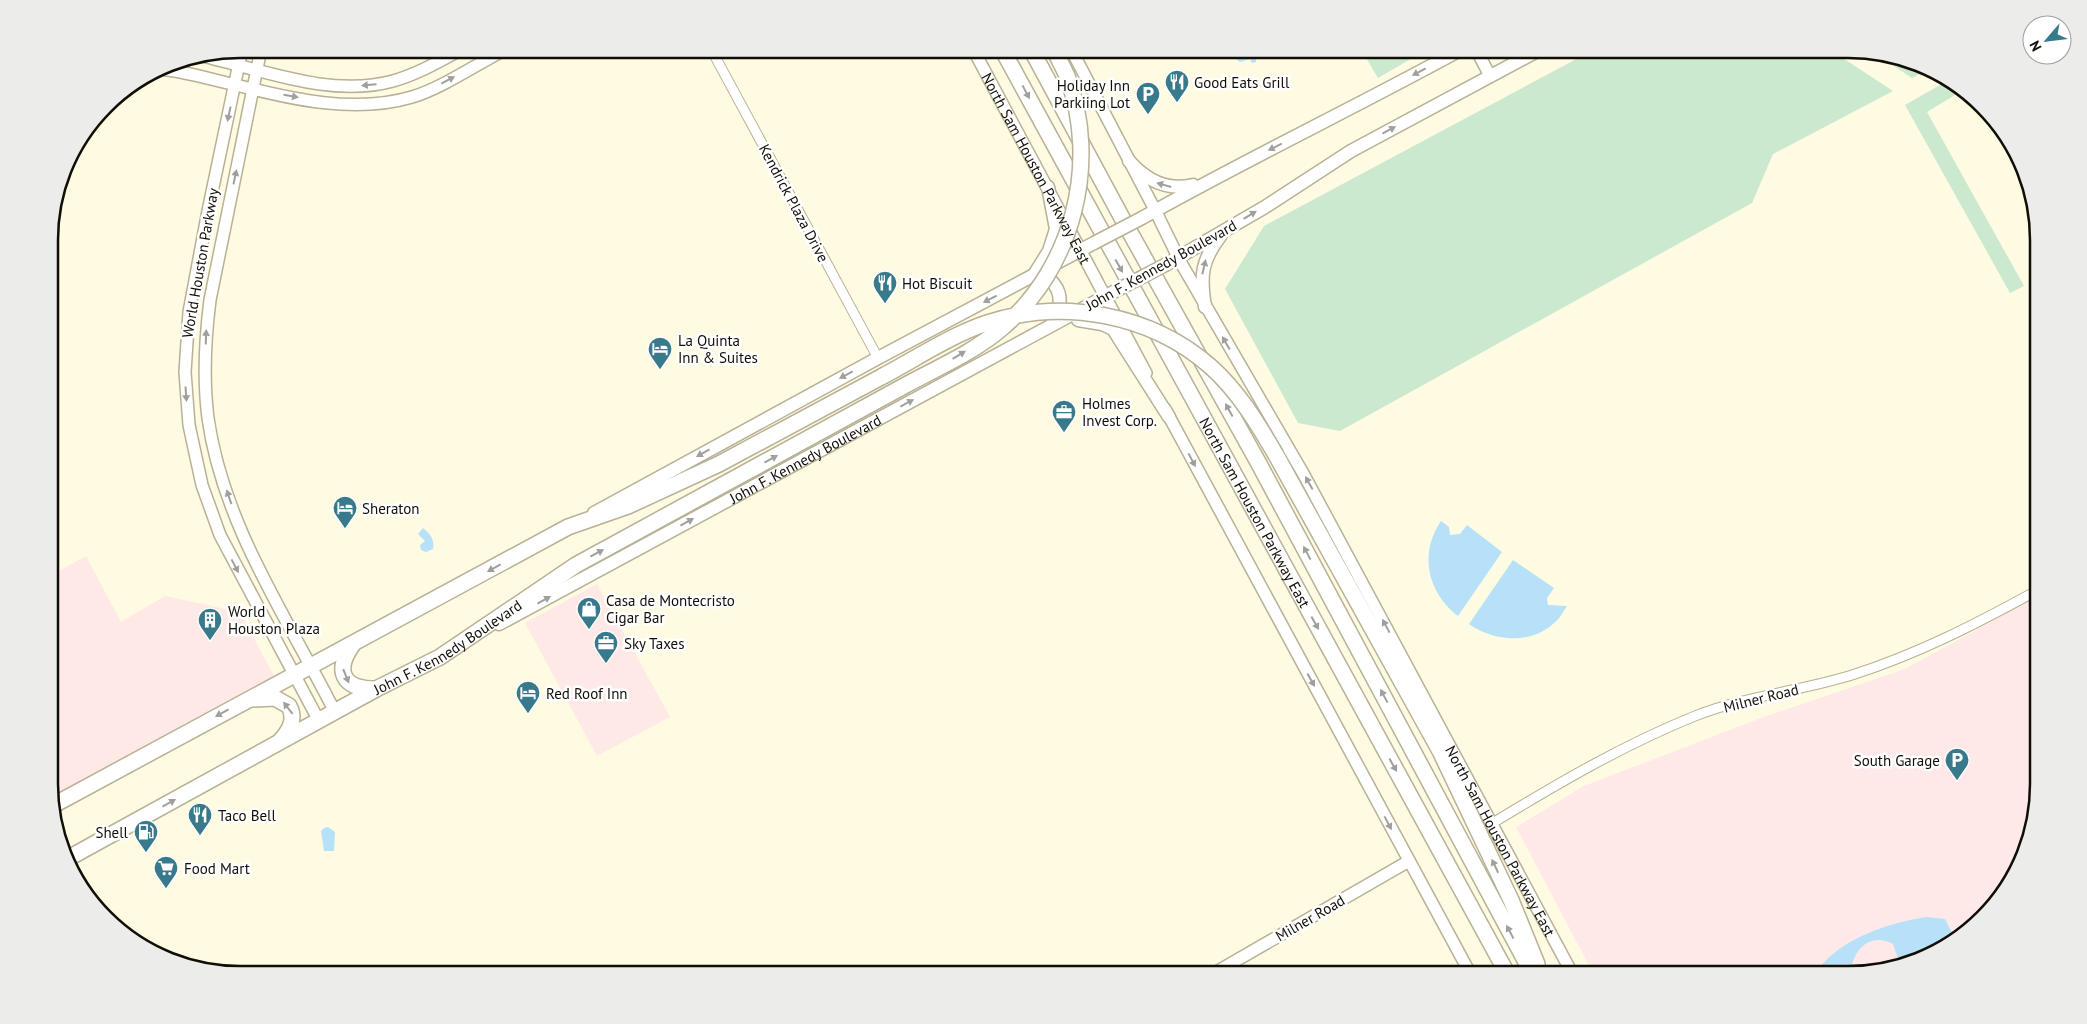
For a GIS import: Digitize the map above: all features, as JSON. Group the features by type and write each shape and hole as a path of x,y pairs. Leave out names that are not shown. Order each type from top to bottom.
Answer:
{"highway":[{"name":"North Sam Houston Parkway East","path":"1007,58 1503,966"},
{"name":"North Sam Houston Parkway East","path":"1036,58 1122,218 1258,462 1528,966"},
{"path":"440,657 576,565 954,359 1002,328 1033,296 1065,241 1075,205 1081,165 1079,125 1067,76 1058,58"},
{"path":"58,802 568,528 628,506 719,464 950,340 986,323 1001,319 1066,311 1112,316 1132,322 1159,334 1192,352 1211,367 1248,410 1276,455 1440,750 1510,900 1537,966"},
{"path":"354,643 344,661 343,671 345,678 357,688 376,689"},
{"name":"John F. Kennedy Boulevard","path":"71,854 376,689 440,657"},
{"path":"248,699 275,698 289,706 293,714 290,728 276,744"}],"main road":[{"path":"568,528 878,358 1142,218 1205,182 1318,126 1445,58"},
{"name":"John F. Kennedy Boulevard","path":"440,657 1172,260 1224,231 1350,151 1490,76 1515,58"},
{"path":"1129,161 1139,173 1166,186 1179,188 1205,182"},
{"path":"1033,277 1049,251 1056,229 1048,187"},
{"path":"1205,307 1201,281 1205,262 1210,250 1224,231"},
{"path":"985,361 1006,343 1058,312 1061,301 1052,281 1047,277 1033,277"},
{"path":"1056,322 1086,320 1113,329 1170,417"}],"street":[{"name":"World Houston Parkway","path":"240,58 208,212 187,328 185,372 189,425 202,484 220,536 319,721"},
{"name":"World Houston Parkway","path":"260,58 208,316 205,373 208,417 221,474 239,527 256,564 336,712"},
{"path":"216,59 308,82 366,85 393,81 411,75 444,58"},
{"path":"170,71 205,76 235,85 326,103 363,104 393,102 412,97 430,90 489,58"},
{"name":"Kendrick Plaza Drive","path":"716,58 878,358"},
{"name":"North Sam Houston Parkway East","path":"978,58 1048,187 1088,247 1112,293 1170,417 1466,966"},
{"name":"North Sam Houston Parkway East","path":"1076,58 1156,210 1172,260 1205,307 1240,368 1263,402 1309,483 1567,966"},
{"path":"1481,58 1490,76"},
{"path":"393,81 393,102"},
{"path":"208,212 227,219"},
{"path":"185,372 205,373"},
{"path":"220,536 239,527"},
{"name":"Milner Road","path":"1491,824 1578,772 1649,736 1697,715 1733,704 1850,675 1900,659 1981,622 2030,594"},
{"name":"Milner Road","path":"1227,966 1409,861"}],"shaded area":[{"path":"86,556 121,622 165,596 240,612 275,678 58,796 58,572"},
{"path":"597,584 670,717 597,756 525,623"},
{"path":"2030,600 2030,785 2026,820 2016,854 2005,876 1984,905 1968,921 1949,936 1917,953 1871,965 1589,966 1516,827 1584,786 1761,718 1905,669"}],"green space":[{"path":"1366,58 1412,58 1378,78"},
{"path":"1578,58 1843,58 1893,91 1773,154 1752,203 1340,431 1298,423 1225,289 1264,226"},
{"path":"1889,62 1921,73 1912,78"},
{"path":"1942,84 1957,94 1927,112 2024,286 2010,293 1905,105"}],"water":[{"path":"1235,58 1256,58 1256,62 1252,63 1250,59 1240,62"},
{"path":"1441,521 1449,527 1450,535 1460,534 1467,525 1502,552 1458,616 1439,596 1430,572 1430,546 1434,533"},
{"path":"423,528 430,534 433,540 433,549 426,552 421,550 420,545 425,541 418,534"},
{"path":"1513,560 1554,588 1547,598 1548,605 1567,606 1553,624 1543,631 1522,638 1500,637 1479,630 1469,624"},
{"path":"328,827 335,832 334,851 324,851 321,831"},
{"path":"1927,917 1945,919 1952,933 1928,948 1898,959 1893,944 1876,940 1869,942 1858,951 1851,966 1822,966 1835,952 1849,943 1881,928"}],"place":[{"name":"Good Eats Grill","path":"1177,103"},
{"name":"Holiday Inn Parkiing Lot","path":"1148,115"},
{"name":"Hot Biscuit","path":"885,304"},
{"name":"La Quinta Inn & Suites","path":"660,370"},
{"name":"Holmes Invest Corp.","path":"1064,433"},
{"name":"Sheraton","path":"345,529"},
{"name":"Casa de Montecristo Cigar Bar","path":"589,630"},
{"name":"World Houston Plaza","path":"210,641"},
{"name":"Sky Taxes","path":"606,664"},
{"name":"Red Roof Inn","path":"528,714"},
{"name":"South Garage","path":"1957,781"},
{"name":"Taco Bell","path":"200,836"},
{"name":"Shell","path":"146,853"},
{"name":"Food Mart","path":"166,889"}]}
